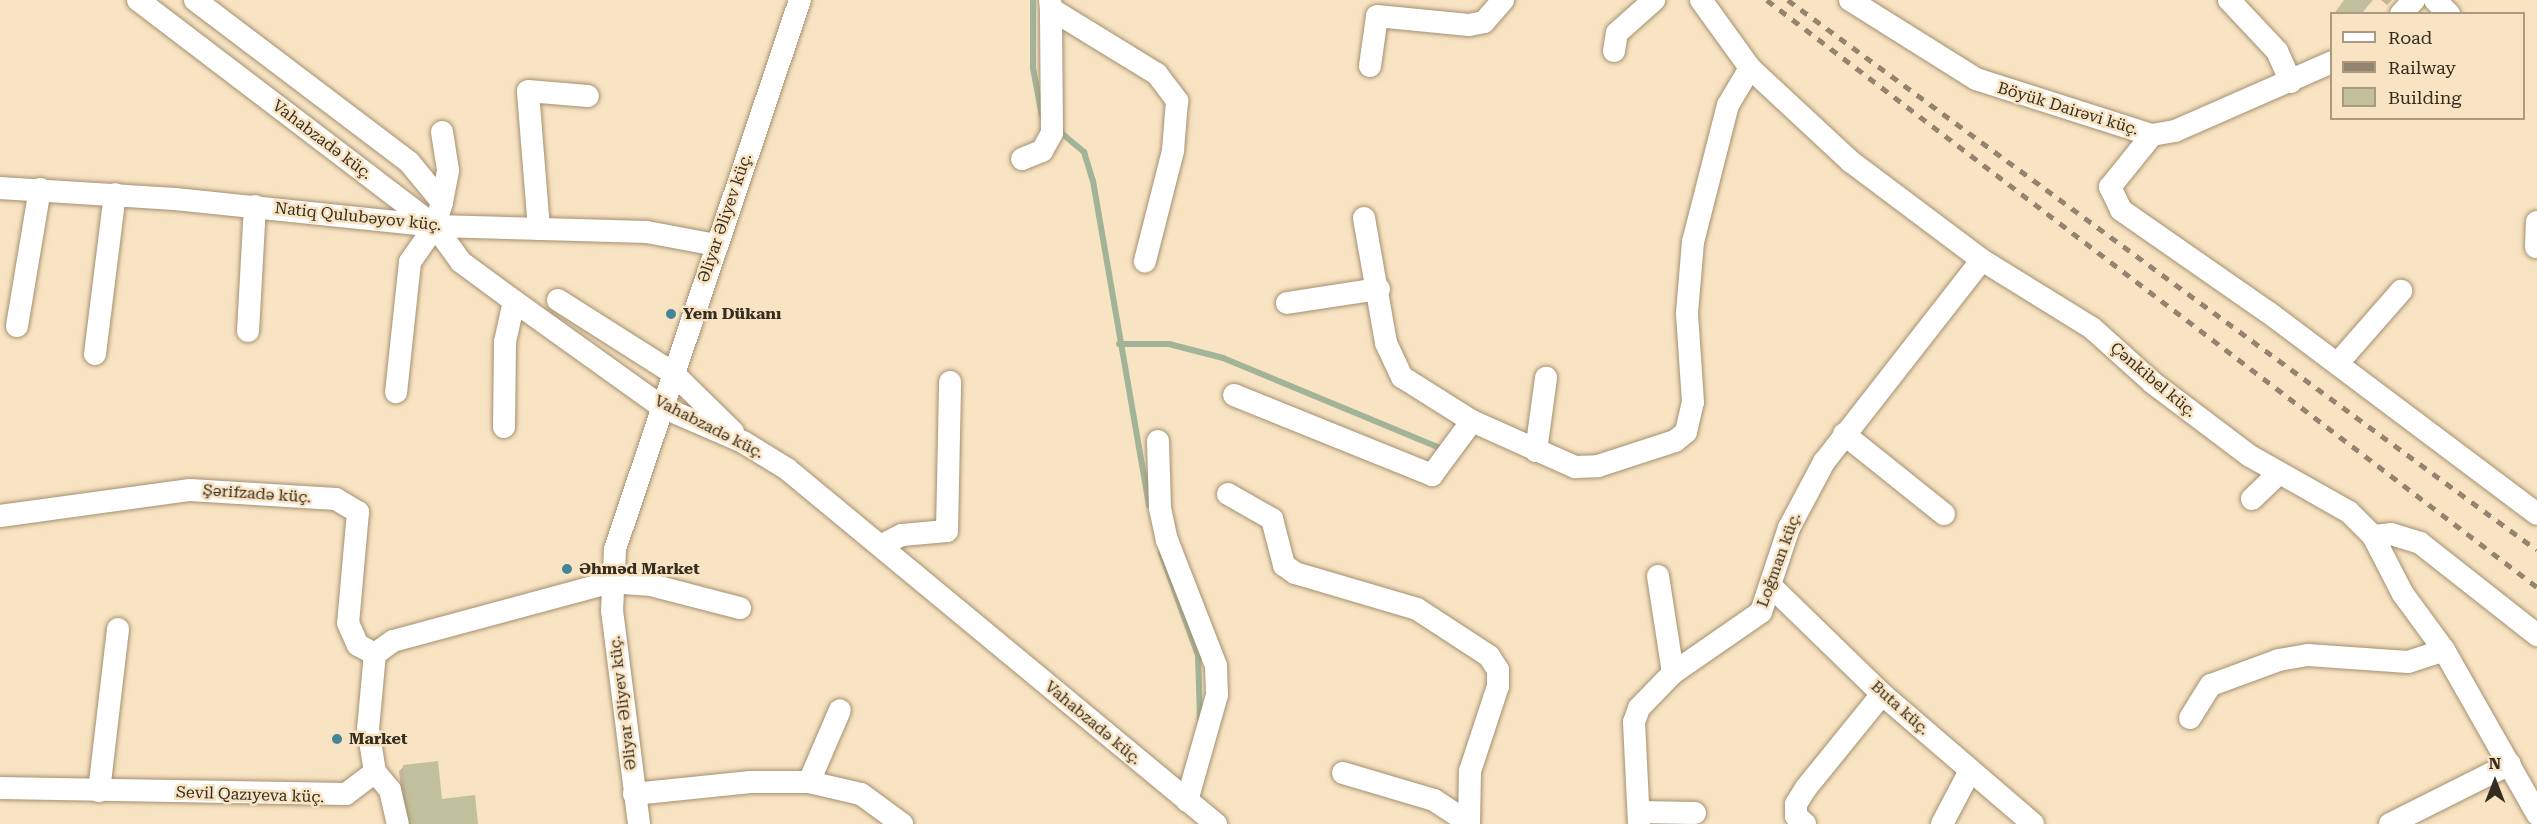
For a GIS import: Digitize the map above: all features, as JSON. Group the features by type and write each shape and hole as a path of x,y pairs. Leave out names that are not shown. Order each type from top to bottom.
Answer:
{"street":[{"name":"Vahabzadə küç.","path":"138,0 435,226 461,262 514,301 662,407 743,442 882,545 1216,824"},
{"path":"195,0 409,162 442,202"},
{"name":"Əliyar Əliyev küç.","path":"639,824 611,582 615,549 800,0"},
{"path":"1370,66 1377,16 1469,25 1484,21 1503,0"},
{"path":"1614,51 1617,33 1654,0"},
{"name":"Çənkibel küç.","path":"1701,0 1750,68 1850,161 1982,260 2075,315 2153,383 2278,474 2322,494 2373,536 2403,594 2444,650 2537,814"},
{"name":"Böyük Dairəvi küç.","path":"1850,0 1976,79 2152,135 2175,131 2291,82 2330,62"},
{"path":"2229,0 2277,51 2291,82"},
{"path":"2403,12 2414,0"},
{"path":"2435,0 2447,12"},
{"path":"1022,159 1042,151 1052,134 1051,5"},
{"path":"1051,5 1157,74 1177,101 1173,151 1145,261"},
{"path":"1364,218 1392,363 1402,377 1472,421 1575,467 1598,466 1675,441 1686,432 1693,402 1687,313 1692,252 1728,105 1750,68"},
{"path":"539,229 528,91 588,96"},
{"path":"396,392 410,261 435,226 448,171 442,132"},
{"path":"2152,135 2110,187 2121,210 2338,363 2537,514"},
{"name":"Natiq Qulubəyov küç.","path":"0,188 116,194 255,206 435,226 647,232 716,245"},
{"path":"17,326 40,189"},
{"path":"95,354 116,194"},
{"path":"248,331 255,206"},
{"path":"2536,247 2537,222"},
{"name":"Loğman küç.","path":"1640,818 1634,722 1651,691 1672,673 1747,626 1761,612 1772,587 1789,528 1844,434 1982,260"},
{"path":"1287,303 1379,289"},
{"path":"2338,363 2401,291"},
{"path":"558,300 673,373 743,442"},
{"path":"504,427 505,342 514,301"},
{"path":"1536,451 1546,378"},
{"path":"882,545 902,535 947,531 950,382"},
{"path":"1234,395 1432,475 1472,421"},
{"path":"1844,434 1944,514"},
{"path":"1158,441 1160,508 1167,540 1216,666 1217,695 1187,801"},
{"path":"2252,499 2278,474"},
{"name":"Şərifzadə küç.","path":"0,516 190,490 336,499 358,513 348,623 358,645 375,654"},
{"path":"1228,494 1272,519 1284,565 1295,573 1417,609 1489,656 1498,670 1498,686 1470,771 1468,824"},
{"path":"2373,536 2420,543 2537,635"},
{"path":"1658,576 1672,673"},
{"path":"398,824 390,790 375,772 368,729 375,654 416,632 611,582 651,585 740,608"},
{"name":"Buta küç.","path":"1772,587 1882,694 2033,824"},
{"path":"99,791 118,629"},
{"path":"2190,718 2211,685 2279,660 2308,655 2408,662 2444,650"},
{"path":"1805,824 1796,816 1796,804 1806,788 1882,694"},
{"path":"809,782 840,710"},
{"path":"2390,824 2510,764"},
{"path":"1942,824 1970,771"},
{"name":"Sevil Qazıyeva küç.","path":"0,788 332,797 358,789 375,772"},
{"path":"1343,773 1434,800 1468,824"},
{"path":"634,794 750,782 809,782 861,794 902,824"},
{"path":"1640,818 1695,813"}],"building":[{"path":"2344,0 2373,0 2363,12 2335,12"},
{"path":"438,761 442,799 475,795 478,824 409,824 403,765"}],"waterway":[{"path":"1033,0 1033,68 1042,116"},
{"path":"1059,131 1084,152 1093,181 1149,505"},
{"path":"1119,344 1169,344 1223,358 1438,447"},
{"path":"1161,553 1198,655 1200,719"}],"railway":[{"path":"1767,0 2537,587"},
{"path":"1788,0 2537,550"}],"place":[{"name":"Yem Dükanı","path":"671,314"},
{"name":"Əhməd Market","path":"567,569"},
{"name":"Market","path":"337,739"}]}
